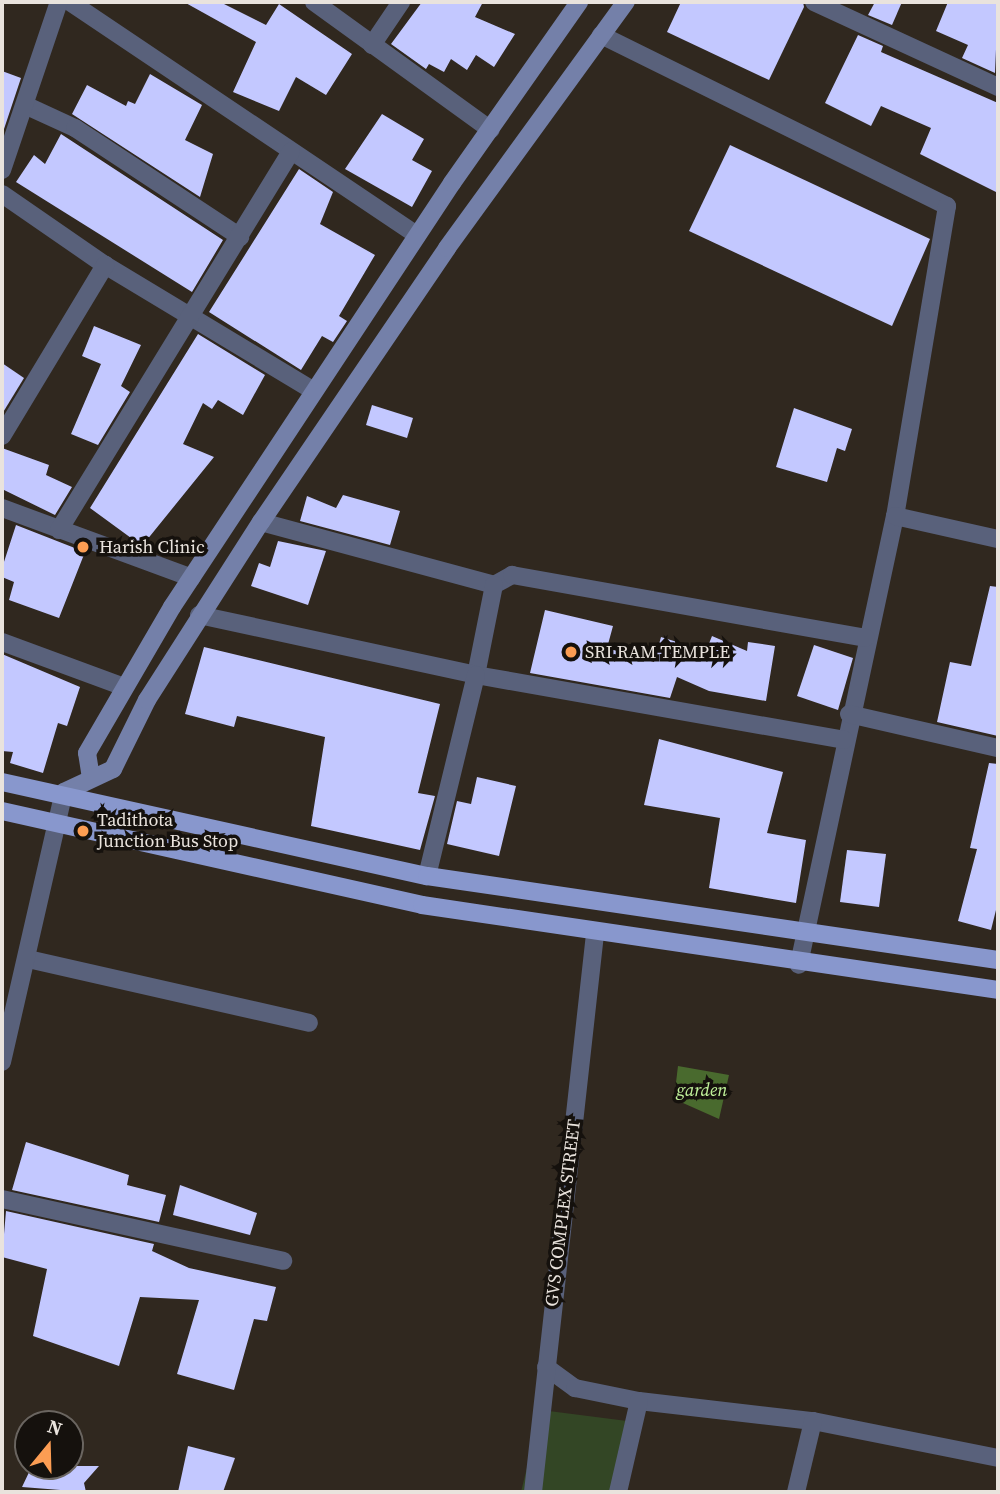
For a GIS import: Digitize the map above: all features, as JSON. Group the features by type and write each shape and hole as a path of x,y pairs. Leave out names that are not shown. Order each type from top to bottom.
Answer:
{"main road":[{"path":"91,778 87,753 124,687 192,578 417,235 579,2"},
{"path":"64,792 113,769 199,615 261,522 447,248 626,2"},
{"path":"2,782 64,792 427,876 803,936 998,960"},
{"path":"2,811 58,820 422,905 799,965 998,990"}],"street":[{"path":"2,170 27,106 59,2"},
{"path":"71,2 417,235"},
{"path":"314,2 491,130"},
{"path":"372,45 401,2"},
{"path":"814,2 998,87"},
{"path":"601,35 947,206 895,516 865,638 799,965"},
{"path":"27,106 75,128 240,237"},
{"path":"59,530 291,151"},
{"path":"2,194 187,317 314,391"},
{"path":"2,436 105,265"},
{"path":"2,509 192,578"},
{"path":"895,516 998,539"},
{"path":"261,522 494,585 512,575 865,638"},
{"path":"427,876 494,585"},
{"path":"199,615 475,675 844,740"},
{"path":"2,642 124,687"},
{"path":"849,714 998,748"},
{"path":"2,1062 28,959 64,792"},
{"name":"GVS COMPLEX STREET","path":"533,1492 595,934"},
{"path":"28,959 309,1023"},
{"path":"2,1199 283,1261"},
{"path":"546,1367 575,1388 639,1401 813,1420 998,1458"},
{"path":"618,1492 639,1401"},
{"path":"796,1492 813,1420"}],"green space":[{"name":"garden","path":"678,1066 729,1075 719,1119 674,1099"},
{"path":"541,1410 627,1421 615,1492 521,1492"}],"building":[{"path":"184,2 220,2 266,25 279,4 352,54 326,95 296,77 279,111 233,92 256,42"},
{"path":"422,2 483,2 475,17 515,34 494,67 476,55 467,70 451,59 444,72 429,64 426,69 391,44"},
{"path":"681,2 803,2 804,7 769,80 667,32"},
{"path":"875,2 902,2 892,25 868,15"},
{"path":"948,2 998,2 995,73 962,58 968,45 936,31"},
{"path":"858,35 883,46 881,52 998,103 998,193 920,154 931,128 881,106 871,126 825,103"},
{"path":"2,71 21,78 2,135"},
{"path":"150,74 202,105 185,140 213,154 200,197 72,114 87,85 126,106 128,101 135,104"},
{"path":"382,114 424,139 412,160 432,171 412,207 345,169"},
{"path":"61,134 223,240 192,292 16,182 34,155 45,164"},
{"path":"730,145 930,239 892,326 689,231"},
{"path":"299,169 333,192 320,224 375,255 339,316 347,321 333,342 322,336 301,370 209,312"},
{"path":"94,326 141,345 121,386 130,392 98,445 71,434 101,364 82,356"},
{"path":"198,334 265,375 243,415 218,400 212,409 203,403 183,444 214,457 142,546 90,508"},
{"path":"2,363 24,378 2,414"},
{"path":"372,405 413,418 407,438 366,425"},
{"path":"794,408 852,429 845,451 837,448 827,482 776,467"},
{"path":"2,448 49,465 46,475 72,487 55,515 2,489"},
{"path":"343,495 400,511 390,545 300,521 307,496 336,508"},
{"path":"16,525 85,552 59,618 9,600 14,582 2,577 2,568"},
{"path":"278,541 326,551 308,605 251,586 259,563 270,567"},
{"path":"990,586 998,587 998,736 937,722 950,662 971,666"},
{"path":"545,610 613,626 607,648 654,662 661,637 706,651 712,636 747,651 748,642 775,646 766,701 709,691 677,677 670,698 530,673"},
{"path":"814,645 853,658 838,710 797,696"},
{"path":"204,647 440,704 418,793 435,796 420,850 311,826 325,737 237,716 234,727 185,714"},
{"path":"2,654 80,687 67,726 58,723 43,773 10,763 13,752 2,751"},
{"path":"659,739 783,772 767,833 806,840 796,903 709,888 720,818 644,805"},
{"path":"989,763 998,764 998,902 991,930 958,921 977,849 970,848"},
{"path":"477,777 516,786 499,856 447,844 457,801 471,804"},
{"path":"847,850 886,854 879,907 840,902"},
{"path":"26,1142 129,1175 127,1185 166,1195 159,1222 12,1190"},
{"path":"180,1185 257,1213 250,1235 173,1215"},
{"path":"6,1211 154,1244 152,1251 189,1268 276,1287 267,1321 254,1319 234,1390 177,1374 199,1300 140,1297 119,1366 33,1336 47,1269 2,1257"},
{"path":"188,1446 235,1458 223,1492 178,1492"},
{"path":"84,1466 99,1466 84,1483 86,1492 22,1487 25,1480 84,1480"}],"place":[{"name":"Harish Clinic","path":"83,547"},
{"name":"SRI RAM TEMPLE","path":"571,652"},
{"name":"Tadithota Junction Bus Stop","path":"83,831"}]}
